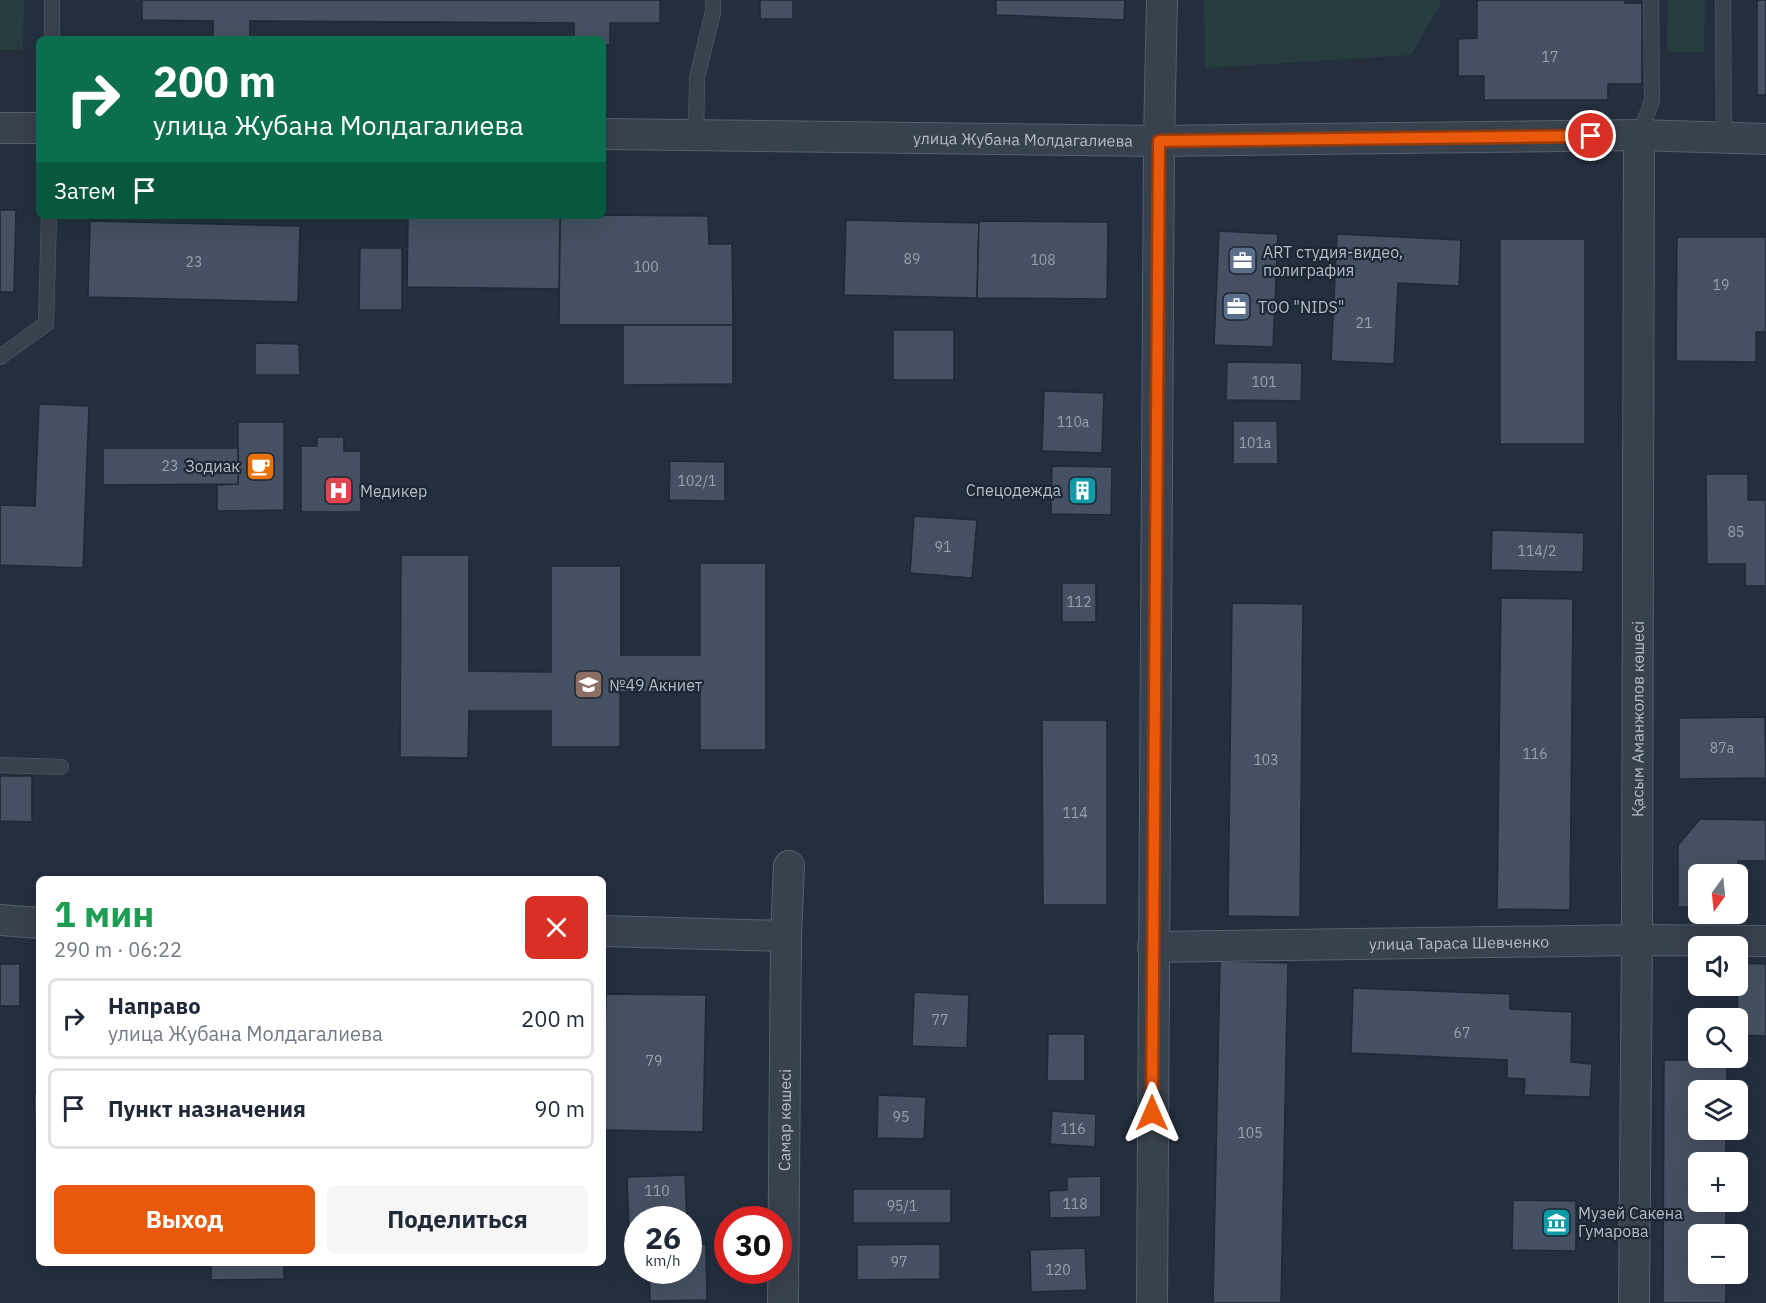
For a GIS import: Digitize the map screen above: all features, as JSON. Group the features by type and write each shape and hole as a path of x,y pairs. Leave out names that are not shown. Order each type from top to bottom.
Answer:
{"street":[{"path":"1152,1303 1159,141 1162,0"},
{"path":"0,128 36,128"},
{"name":"улица Жубана Молдагалиева","path":"606,134 1159,141 1639,135 1766,139"},
{"name":"Қасым Аманжолов көшесі","path":"1634,1303 1639,135"},
{"name":"Самар көшесі","path":"783,1303 786,936 789,866"},
{"path":"0,920 36,923"},
{"path":"606,931 786,936"},
{"name":"улица Тараса Шевченко","path":"1153,947 1637,940 1766,941"}],"lane":[{"path":"52,0 52,36"},
{"path":"696,135 697,78 713,12 713,0"},
{"path":"1639,135 1652,102 1651,0"},
{"path":"1723,0 1724,138"},
{"path":"0,357 46,324 49,219"},
{"path":"0,765 62,767"}],"green space":[{"path":"0,0 24,0 23,50 0,50"},
{"path":"1204,0 1440,0 1440,5 1411,55 1205,68"},
{"path":"1668,0 1705,0 1704,52 1667,52"}],"building":[{"path":"142,0 660,0 660,23 610,23 610,45 606,45 606,36 574,36 574,23 250,21 250,36 213,36 213,21 142,20"},
{"path":"760,0 793,0 793,19 760,19"},
{"path":"996,0 1125,0 1124,20 996,15"},
{"path":"1477,0 1625,0 1625,3 1642,3 1642,84 1608,84 1608,100 1484,100 1484,76 1458,76 1458,39 1477,38"},
{"path":"1757,0 1766,0 1766,95 1757,95"},
{"path":"0,210 16,210 14,292 0,292"},
{"path":"606,215 708,216 709,244 732,244 733,325 559,325 560,219 606,219"},
{"path":"408,219 560,219 559,289 407,287"},
{"path":"846,220 979,223 977,298 844,295"},
{"path":"90,221 300,226 298,302 88,297"},
{"path":"979,221 1108,222 1107,299 977,298"},
{"path":"1219,231 1278,234 1273,347 1214,345"},
{"path":"1337,234 1461,240 1459,286 1398,283 1394,364 1331,361"},
{"path":"1677,237 1766,237 1766,332 1756,332 1756,362 1676,361"},
{"path":"1500,239 1585,239 1585,444 1500,444"},
{"path":"360,248 402,248 402,310 359,310"},
{"path":"623,325 733,325 733,384 623,385"},
{"path":"893,330 954,330 954,380 893,380"},
{"path":"255,343 299,344 300,375 255,375"},
{"path":"1227,362 1302,363 1301,401 1226,400"},
{"path":"1044,391 1104,393 1102,453 1042,451"},
{"path":"39,404 89,406 83,568 0,565 0,505 35,506"},
{"path":"1233,421 1277,421 1278,464 1233,464"},
{"name":"Зодиак","path":"238,422 284,422 284,510 217,511 217,485 238,484"},
{"path":"317,437 344,437 344,451 361,451 361,512 301,512 301,446 317,446"},
{"path":"103,448 238,448 238,484 103,485"},
{"path":"670,461 725,462 725,501 669,500"},
{"name":"Спецодежда","path":"1052,466 1112,467 1111,515 1051,514"},
{"path":"1706,474 1748,474 1748,500 1766,500 1766,586 1745,586 1745,564 1707,564"},
{"path":"914,516 977,520 972,578 910,573"},
{"path":"1492,530 1584,533 1583,572 1491,570"},
{"path":"401,555 469,555 469,671 551,672 551,566 621,566 621,655 700,655 700,563 766,563 766,750 700,750 700,692 620,692 620,747 551,747 551,711 469,711 468,758 400,757"},
{"path":"1062,583 1096,583 1096,622 1062,622"},
{"path":"1501,598 1573,599 1570,910 1497,909"},
{"path":"1232,603 1303,604 1300,917 1228,916"},
{"path":"1765,717 1766,778 1679,779 1679,718"},
{"path":"1042,720 1107,720 1107,905 1043,905"},
{"path":"0,776 32,776 32,822 0,821"},
{"path":"1700,819 1766,820 1766,861 1738,861 1738,864 1688,864 1688,907 1678,907 1678,845"},
{"path":"1220,961 1288,963 1281,1303 1213,1303"},
{"path":"1748,963 1766,964 1766,1036 1748,1035 1748,1008 1737,1008 1738,996 1748,996"},
{"path":"0,964 20,964 20,1006 0,1006"},
{"path":"1353,988 1510,994 1510,1009 1572,1012 1571,1062 1592,1064 1590,1097 1524,1095 1525,1079 1507,1078 1507,1060 1351,1053"},
{"path":"914,992 969,995 967,1048 912,1046"},
{"path":"606,994 706,995 703,1132 606,1130"},
{"path":"1048,1034 1085,1034 1085,1081 1047,1081"},
{"path":"1664,1060 1688,1060 1688,1068 1727,1068 1727,1080 1688,1080 1688,1140 1726,1140 1726,1152 1688,1152 1688,1212 1726,1212 1726,1224 1688,1224 1688,1284 1726,1284 1726,1303 1663,1303"},
{"path":"34,1093 36,1093 36,1154"},
{"path":"878,1095 926,1097 924,1139 877,1138"},
{"path":"1052,1111 1096,1114 1095,1147 1050,1144"},
{"path":"685,1175 686,1206 628,1206 627,1177"},
{"path":"1101,1176 1101,1217 1050,1218 1049,1191 1067,1190 1067,1177"},
{"path":"853,1189 951,1189 951,1223 853,1223"},
{"path":"1513,1200 1576,1201 1576,1251 1512,1250"},
{"path":"702,1244 706,1244 707,1300 650,1301 649,1284 702,1284"},
{"path":"940,1244 940,1279 857,1280 857,1245"},
{"path":"1085,1248 1087,1290 1031,1292 1030,1250"},
{"path":"211,1266 284,1266 284,1279 211,1280"}],"place":[{"name":"ART студия-видео, полиграфия","path":"1242,261"},
{"name":"TOO \"NIDS\"","path":"1237,307"},
{"name":"Зодиак","path":"261,466"},
{"name":"Спецодежда","path":"1082,490"},
{"name":"Медикер","path":"339,491"},
{"name":"№49 Акниет","path":"588,685"},
{"name":"Музей Сакена Гумарова","path":"1557,1222"}],"route":[{"path":"1152,1113 1159,141 1591,136"}]}
